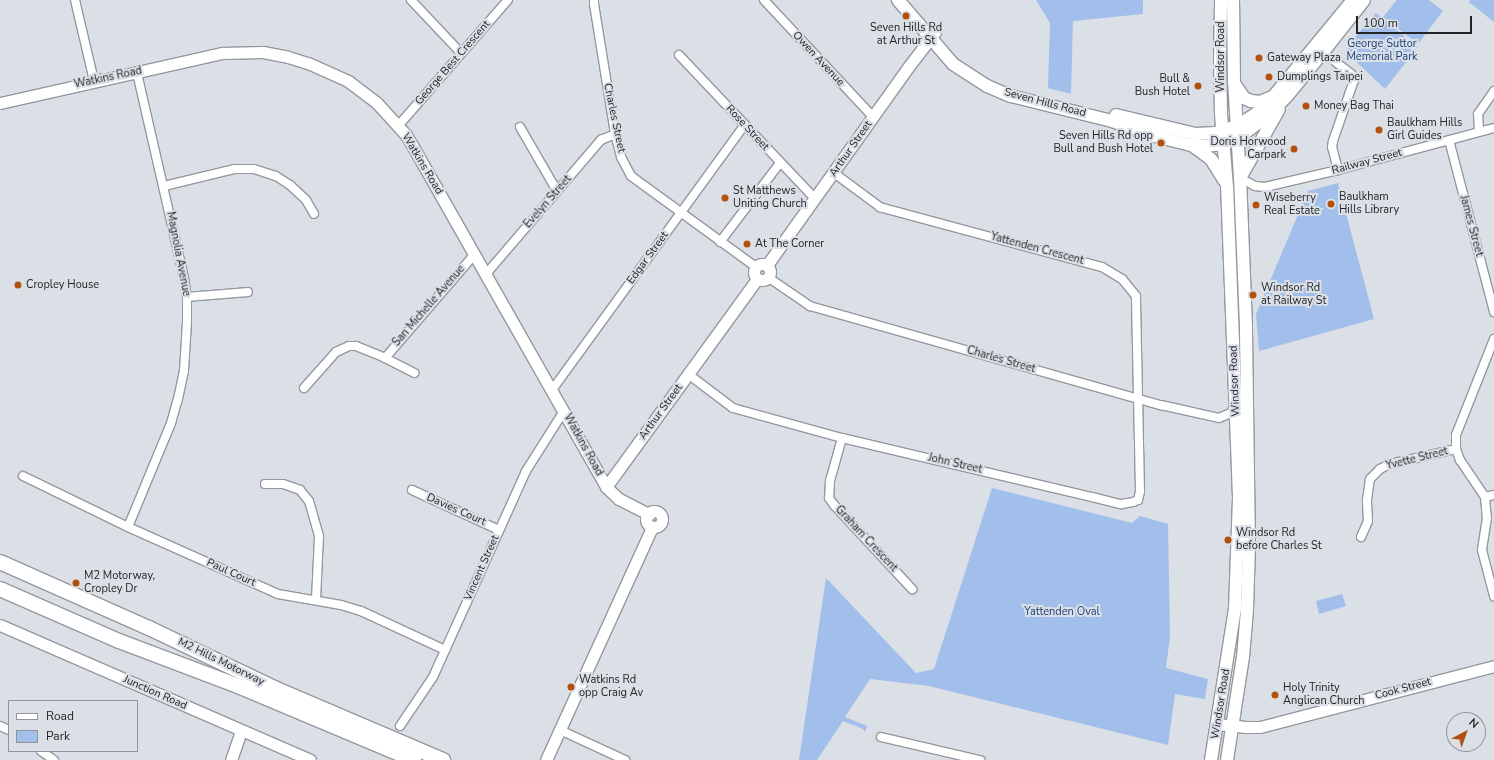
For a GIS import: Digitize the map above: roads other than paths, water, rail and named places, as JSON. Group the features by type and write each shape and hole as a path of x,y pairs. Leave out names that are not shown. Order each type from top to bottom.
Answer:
{"highway":[{"name":"M2 Hills Motorway","path":"0,562 149,628 274,688 443,760"},
{"name":"M2 Hills Motorway","path":"0,589 119,641 238,686 414,760"}],"main road":[{"name":"Seven Hills Road","path":"898,0 955,55 974,70 993,81 1014,89 1183,132 1207,134 1223,131 1237,132"},
{"name":"Seven Hills Road","path":"906,0 953,64 986,86 1011,96 1112,121 1155,136 1191,145 1204,146 1224,144 1237,132"},
{"name":"Windsor Road","path":"1212,760 1231,636 1237,574 1239,497 1227,187 1220,60 1221,0"},
{"name":"Windsor Road","path":"1227,760 1243,657 1249,563 1246,326 1240,178 1234,82 1233,0"},
{"path":"1237,132 1273,97 1353,0"},
{"path":"1237,132 1268,114 1286,96 1364,0"},
{"path":"1234,82 1244,98 1251,101 1260,102 1273,97"},
{"path":"1240,178 1286,96"},
{"path":"1191,145 1211,159 1219,169 1227,187"}],"street":[{"path":"75,0 94,81"},
{"path":"411,0 461,53"},
{"name":"George Best Crescent","path":"398,126 508,0"},
{"name":"Charles Street","path":"594,0 615,134 621,157 631,176 756,267"},
{"name":"Owen Avenue","path":"764,0 873,117"},
{"name":"Arthur Street","path":"767,266 933,35"},
{"name":"Watkins Road","path":"0,103 222,53 263,52 288,56 308,63 348,81 376,102 398,126 412,145 606,487 619,500 648,514 656,512 662,516 661,524 657,527 652,527 560,730"},
{"path":"1323,52 1353,77 1353,84 1332,147 1338,170"},
{"name":"Rose Street","path":"679,55 744,126 815,199"},
{"name":"Magnolia Avenue","path":"128,527 171,423 178,399 184,371 187,297 164,186 137,72"},
{"path":"1479,132 1478,114 1494,91"},
{"name":"Edgar Street","path":"552,390 744,126"},
{"path":"520,127 557,191"},
{"name":"Railway Street","path":"1240,178 1259,187 1275,184 1338,170 1494,128"},
{"name":"Evelyn Street","path":"486,274 601,140 615,134"},
{"name":"James Street","path":"1449,140 1494,312"},
{"path":"720,242 780,163"},
{"path":"164,186 235,169 254,169 276,176 290,185 306,200 314,214"},
{"name":"Yattenden Crescent","path":"834,173 880,207 1102,267 1122,279 1136,296 1139,401"},
{"name":"San Michelle Avenue","path":"385,358 474,255"},
{"path":"763,264 767,266 771,272 769,278 764,281 757,279 754,275 756,267 763,264"},
{"name":"Charles Street","path":"769,278 810,306 1139,401 1219,418 1231,413 1235,405"},
{"name":"Arthur Street","path":"606,487 757,279"},
{"path":"187,297 248,292"},
{"path":"1494,339 1459,424 1456,435 1456,449 1460,460 1485,497 1487,518 1482,550 1494,596"},
{"path":"304,388 336,352 342,348 356,346 385,358 414,373"},
{"name":"John Street","path":"688,374 733,408 842,438 1092,497 1128,504 1138,500 1140,495 1139,401"},
{"name":"Vincent Street","path":"400,726 427,686 445,650 526,470 564,411"},
{"name":"Graham Crescent","path":"842,438 830,482 830,498 834,505 912,589"},
{"name":"Yvette Street","path":"1361,537 1368,521 1366,500 1370,479 1380,469 1390,464 1456,449"},
{"name":"Paul Court","path":"23,476 128,527 278,594 341,604 361,611 445,650"},
{"path":"265,484 283,484 300,490 309,502 319,536 316,599"},
{"name":"Davies Court","path":"412,490 499,530"},
{"path":"1485,497 1494,495"},
{"name":"Junction Road","path":"0,625 310,760"},
{"name":"Cook Street","path":"1218,724 1232,726 1260,726 1494,666"},
{"path":"546,760 560,730 625,760"},
{"path":"231,760 241,731"},
{"path":"881,737 965,758 980,760"},
{"path":"42,752 54,760"}],"place":[{"name":"Seven Hills Rd at Arthur St","path":"906,16"},
{"name":"Gateway Plaza","path":"1259,58"},
{"name":"Dumplings Taipei","path":"1269,77"},
{"name":"Bull & Bush Hotel","path":"1198,86"},
{"name":"Money Bag Thai","path":"1306,106"},
{"name":"Baulkham Hills Girl Guides","path":"1379,130"},
{"name":"Seven Hills Rd opp Bull and Bush Hotel","path":"1161,143"},
{"name":"Doris Horwood Carpark","path":"1294,149"},
{"name":"St Matthews Uniting Church","path":"725,198"},
{"name":"Baulkham Hills Library","path":"1331,204"},
{"name":"Wiseberry Real Estate","path":"1256,205"},
{"name":"At The Corner","path":"747,244"},
{"name":"Cropley House","path":"18,285"},
{"name":"Windsor Rd at Railway St","path":"1253,295"},
{"name":"Windsor Rd before Charles St","path":"1228,540"},
{"name":"M2 Motorway, Cropley Dr","path":"76,583"},
{"name":"Watkins Rd opp Craig Av","path":"571,687"},
{"name":"Holy Trinity Anglican Church","path":"1275,695"}],"park label":[{"name":"George Suttor Memorial Park","path":"1382,51"},
{"name":"Yattenden Oval","path":"1062,612"}]}
